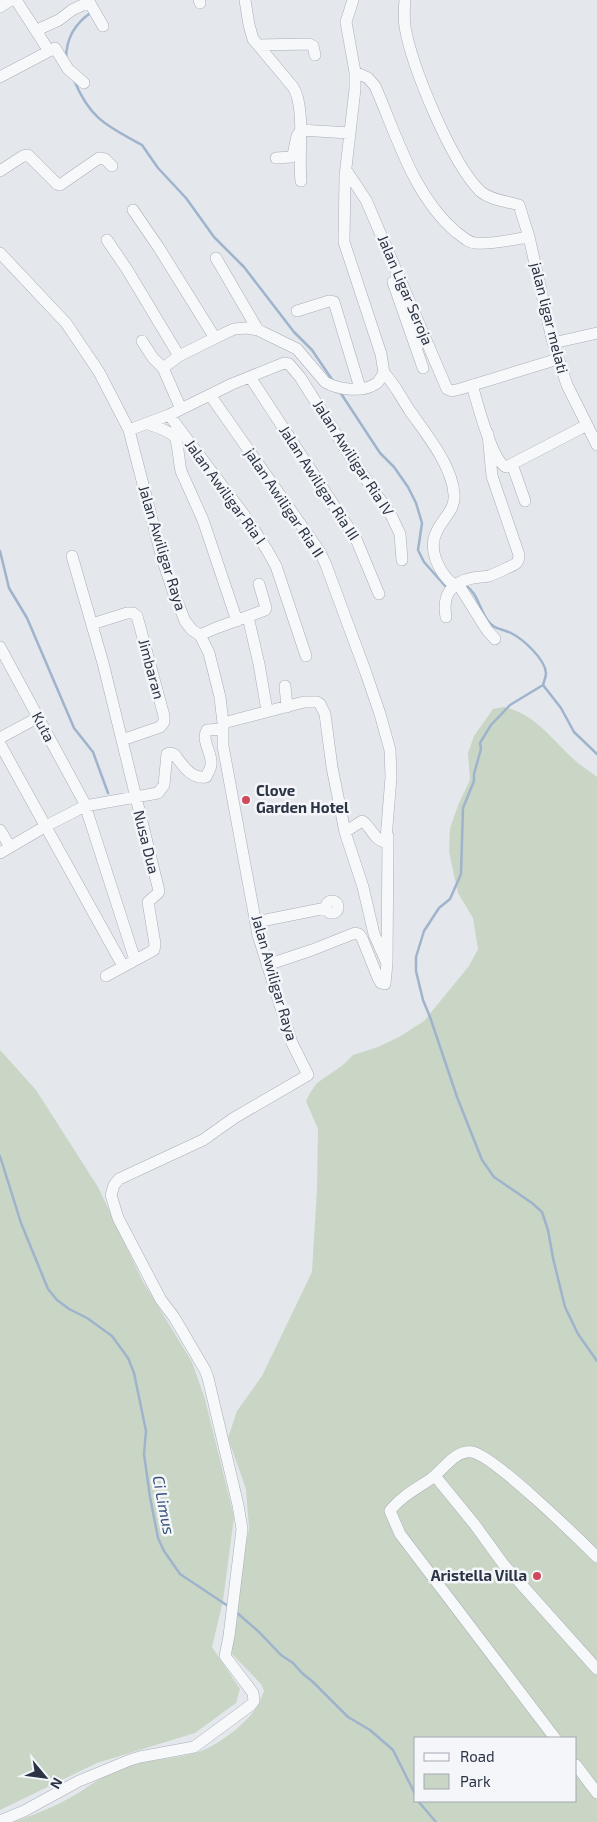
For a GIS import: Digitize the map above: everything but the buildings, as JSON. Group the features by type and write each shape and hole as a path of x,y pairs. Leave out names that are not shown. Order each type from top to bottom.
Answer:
{"street":[{"path":"0,7 11,0"},
{"path":"16,0 49,51"},
{"path":"245,0 253,40 298,94 301,130 301,181"},
{"path":"353,0 346,22 355,72 354,102 346,173 344,242 381,354 384,373 391,380 409,410 438,451 452,484 455,497 454,504 436,532 435,558 440,569 456,584 495,639"},
{"name":"jalan ligar melati","path":"405,0 405,26 413,58 419,77 452,150 480,191 496,199 519,205 529,237 558,359 567,385 597,445"},
{"path":"37,30 58,20 61,10 89,1 102,26"},
{"path":"258,45 309,44 313,46 315,55"},
{"path":"0,76 55,48 68,69 84,84"},
{"path":"355,72 368,78 375,86 405,159 426,199 447,223 466,239 476,244 529,237"},
{"path":"301,130 349,133"},
{"path":"276,158 291,157 293,155 297,136 301,130"},
{"path":"0,171 22,156 28,155 60,186 99,158 105,159 112,166"},
{"path":"346,173 383,255 423,368"},
{"name":"Jalan Ligar Seroja","path":"346,173 359,188 370,208 447,388 452,391 472,385"},
{"path":"133,210 215,338"},
{"path":"107,240 180,356"},
{"name":"Jalan Awiligar Raya","path":"0,253 66,323 98,372 129,430 162,558 173,591 185,621 200,636 209,653 218,684 224,754 258,936 292,1042 308,1075 234,1118 203,1140 122,1178 114,1185 111,1195 118,1218 161,1300 178,1324 208,1378 242,1529 225,1656 253,1693 254,1701 251,1706 197,1746 130,1760 79,1782 24,1811 0,1821"},
{"path":"216,258 258,330"},
{"path":"296,312 329,301 334,302 360,388"},
{"path":"163,368 180,356 240,327 258,330 297,349 325,382 342,389 360,388 376,384 384,373"},
{"path":"553,343 597,333"},
{"path":"142,341 153,358 163,368 181,410"},
{"path":"558,359 472,385 488,434 502,465 506,467 587,425"},
{"name":"Jalan Awiligar Ria IV","path":"250,377 286,363 292,365 353,461 391,515 400,534 402,560"},
{"path":"129,430 181,410 250,377"},
{"name":"Jalan Awiligar Ria III","path":"250,377 356,539 379,594"},
{"name":"jalan Awiligar Ria II","path":"210,395 320,552 366,673 380,714 392,762 388,836 388,963 385,984 378,978 359,934 267,965"},
{"name":"Jalan Awiligar Ria I","path":"169,415 245,516 268,550 276,566 306,656"},
{"path":"148,424 172,434 176,440 181,471 203,520 259,664 267,710"},
{"path":"446,617 444,606 446,596 456,584 471,578 489,576 516,564 519,560 519,555 492,476 488,434"},
{"path":"512,464 525,501"},
{"path":"72,556 92,624 135,798"},
{"path":"200,636 266,609 259,584"},
{"name":"Jimbaran","path":"92,624 127,613 133,613 137,616 164,716 164,722 160,727 122,740"},
{"name":"Kuta","path":"0,647 85,806"},
{"path":"285,686 287,707"},
{"path":"0,830 5,850 85,806 154,795 161,791 164,785 166,758 167,754 170,753 174,754 191,775 199,778 206,777 211,761 205,736 208,730 267,710 310,701 317,702 322,706 325,714 332,766 345,832 374,934 383,957 388,963"},
{"path":"0,738 37,718"},
{"path":"0,744 123,966"},
{"name":"Nusa Dua","path":"106,976 154,950 155,944 148,902 158,891 135,798"},
{"path":"85,806 135,960"},
{"path":"345,832 362,821 367,824 380,841 384,842 388,836"},
{"path":"256,922 326,908"},
{"path":"555,1737 400,1534 390,1511 396,1503 435,1476 458,1455 472,1452 487,1458 573,1533 597,1557"},
{"path":"435,1476 478,1529 504,1565 597,1669"},
{"path":"577,1766 597,1793"}],"green space":[{"path":"504,707 516,711 536,723 578,763 597,777 597,1822 14,1822 59,1804 120,1769 139,1763 195,1753 212,1746 247,1719 258,1705 264,1691 261,1684 232,1654 231,1645 249,1528 246,1489 228,1438 237,1411 262,1376 312,1272 317,1189 318,1129 306,1101 310,1093 317,1083 343,1065 353,1055 378,1047 399,1037 424,1021 469,966 478,949 473,918 458,893 449,852 450,828 470,780 468,753 474,736 493,709"},
{"path":"0,1050 36,1090 98,1187 142,1280 192,1362 205,1399 234,1517 223,1601 212,1647 240,1689 236,1703 195,1733 97,1763 0,1810"}],"waterway":[{"path":"66,59 68,44 76,26 92,12"},
{"path":"74,80 86,104 93,113 109,126 142,145 158,168 186,198 214,237 244,267 294,332 312,350 333,381"},
{"path":"340,392 380,453 394,467 408,487 416,503 422,523 418,550 424,562 447,588"},
{"path":"0,551 9,588 27,618 74,728 93,752 108,793"},
{"path":"465,585 473,592 490,624 511,633 527,645 542,662 546,674 543,685 510,705 491,725 480,743 481,749 474,781 463,808 461,874 450,899 439,908 424,931 416,957 416,971 423,1000 457,1097 482,1160 494,1177 542,1212 548,1230 565,1307 578,1334 597,1361"},
{"path":"543,685 561,708 574,732 597,754"},
{"name":"Ci Limus","path":"0,1156 21,1223 48,1289 57,1300 69,1309 87,1318 112,1336 128,1358 134,1373 146,1431 144,1454 150,1497 158,1538 164,1551 180,1574 228,1606"},
{"name":"Ci Limus","path":"235,1611 281,1655 293,1663 348,1717 370,1730 393,1750 414,1792"},
{"name":"Ci Limus","path":"419,1802 436,1822"}],"place":[{"name":"Clove Garden Hotel","path":"246,800"},
{"name":"Aristella Villa","path":"537,1576"}]}
